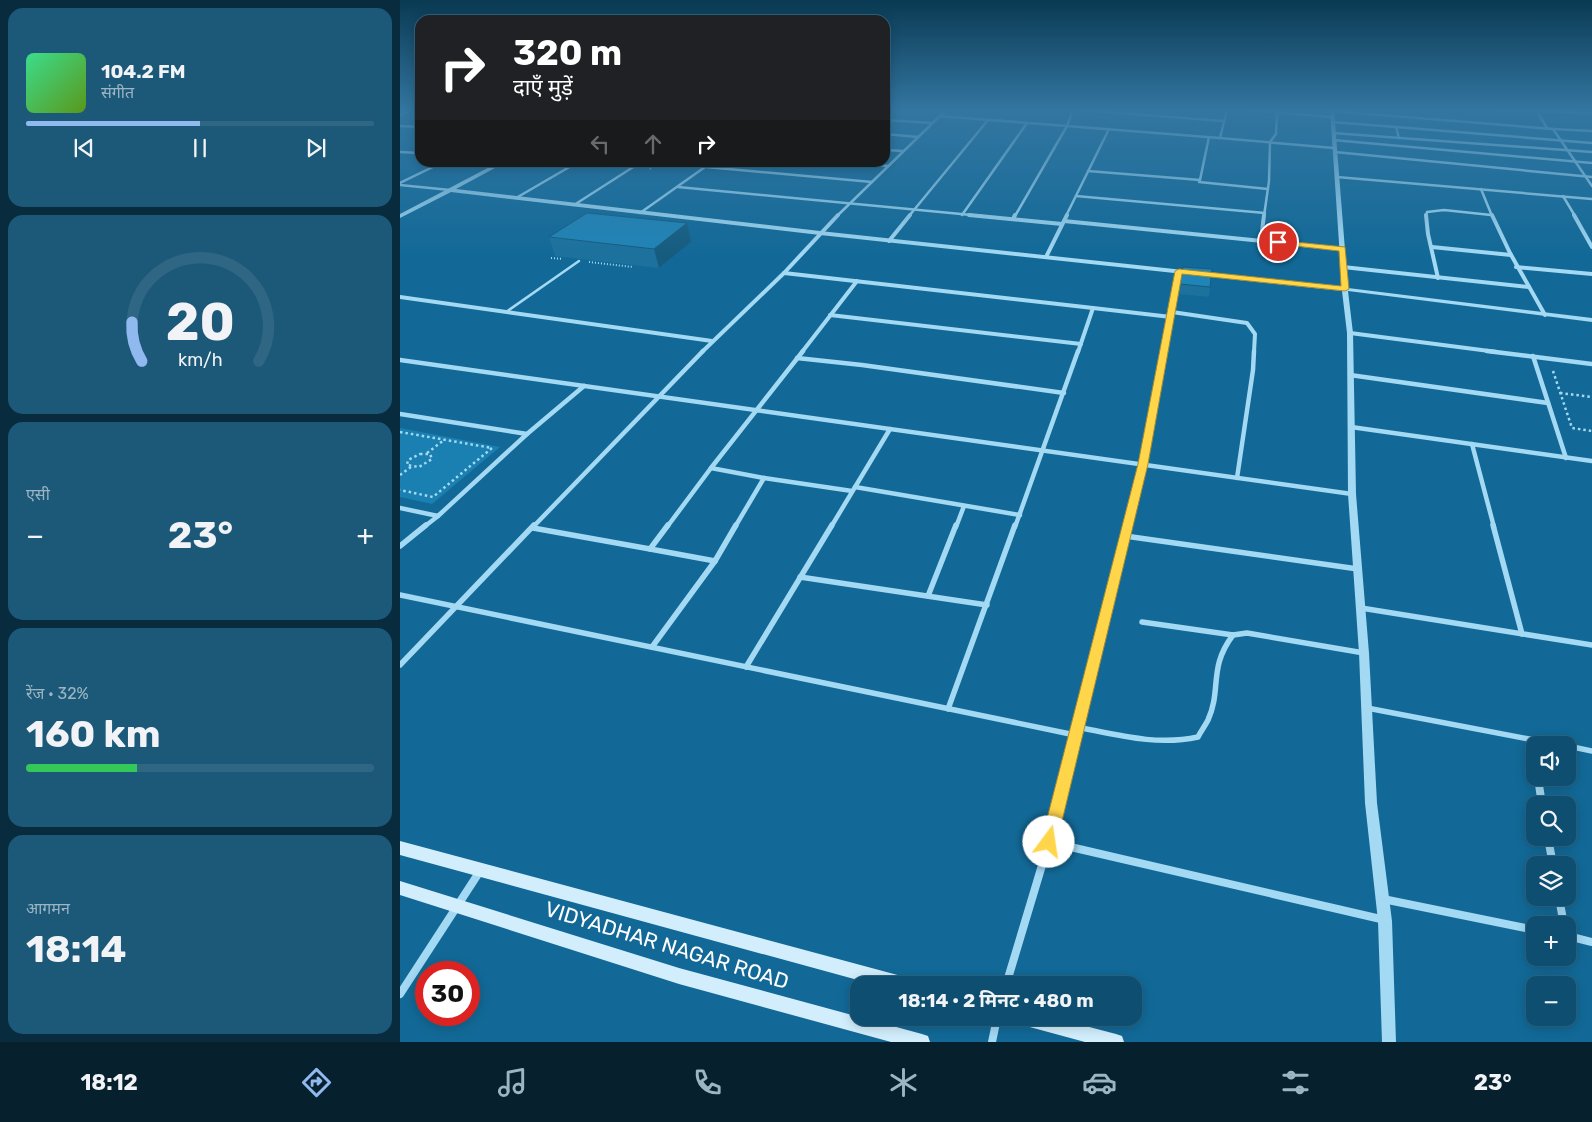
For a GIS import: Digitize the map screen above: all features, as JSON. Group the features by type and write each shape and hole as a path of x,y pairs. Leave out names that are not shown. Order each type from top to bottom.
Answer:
{"main road":[{"name":"VIDYADHAR NAGAR ROAD","path":"400,848 872,976"},
{"name":"VIDYADHAR NAGAR ROAD","path":"400,888 459,905 679,976 922,1042"},
{"path":"1056,1026 1116,1042"}],"street":[{"path":"888,240 956,159"},
{"path":"962,215 1002,159"},
{"path":"1013,219 1048,159"},
{"path":"1046,257 1094,159"},
{"path":"1200,180 1204,159"},
{"path":"1261,240 1268,189 1269,159"},
{"path":"1335,159 1350,333 1352,494 1364,653 1371,803 1385,920 1389,1042"},
{"path":"1453,159 1592,177"},
{"path":"1532,159 1592,163"},
{"path":"1573,159 1592,186"},
{"path":"400,184 433,167"},
{"path":"401,214 494,167"},
{"path":"516,198 569,167"},
{"path":"574,205 633,167"},
{"path":"640,213 706,167 872,182"},
{"path":"400,665 458,607 712,341 784,273 820,233 887,167"},
{"path":"1088,171 1200,180 1199,182 1268,189"},
{"path":"1337,178 1592,199"},
{"path":"400,184 640,213 1345,289 1592,320"},
{"path":"678,187 1342,249"},
{"path":"1480,189 1516,267 1545,315"},
{"path":"1076,196 1265,213"},
{"path":"1563,196 1592,247"},
{"path":"1438,278 1427,212 1444,210 1491,216"},
{"path":"1432,247 1511,255"},
{"path":"1344,267 1529,287"},
{"path":"1516,267 1592,274"},
{"path":"1009,976 1049,842 1143,464 1179,271"},
{"path":"784,273 1093,308 1247,323 1255,334 1253,370 1238,478"},
{"path":"650,549 857,281"},
{"path":"400,297 712,341"},
{"path":"948,709 1044,450 1093,308"},
{"path":"830,315 1081,344"},
{"path":"1350,333 1592,364"},
{"path":"1533,356 1566,458"},
{"path":"797,358 880,367 1064,393"},
{"path":"400,360 1352,494"},
{"path":"1350,375 1548,403"},
{"path":"400,546 438,516 527,434 584,386"},
{"path":"400,414 527,434"},
{"path":"1351,427 1592,461"},
{"path":"746,667 890,429"},
{"path":"1472,444 1522,634"},
{"path":"711,468 764,478 854,489 1020,515"},
{"path":"652,647 715,560 764,478"},
{"path":"928,596 964,506"},
{"path":"400,508 438,516"},
{"path":"533,528 715,560"},
{"path":"1125,536 1358,568"},
{"path":"800,578 987,605"},
{"path":"400,595 1075,736"},
{"path":"1361,608 1592,645"},
{"path":"1142,622 1233,635 1247,634 1364,653"},
{"path":"1077,727 1136,738 1182,742 1198,737 1208,719 1218,659 1224,644 1233,635"},
{"path":"1367,708 1526,738"},
{"path":"1576,748 1592,751"},
{"path":"1049,842 1385,920"},
{"path":"400,994 481,870"},
{"path":"1383,899 1526,928"},
{"path":"1576,938 1592,942"},
{"path":"992,1042 995,1026"}],"lane":[{"path":"506,312 578,261"}],"path":[{"path":"551,258 633,267"},
{"path":"1549,358 1572,428 1592,431"},
{"path":"1560,393 1592,397"},
{"path":"400,432 492,448 433,497 400,490"},
{"path":"411,467 406,463 408,460 426,453 445,440"},
{"path":"400,475 411,467 423,466 430,462 432,455 426,453"}],"shaded area":[{"path":"400,428 500,447 432,504 400,497"}],"building":[{"path":"587,213 687,223 654,249 549,237"},
{"path":"1183,267 1212,269 1210,287 1180,284"}],"route":[{"path":"1049,842 1143,464 1179,271 1345,289 1342,249 1278,242"}]}
